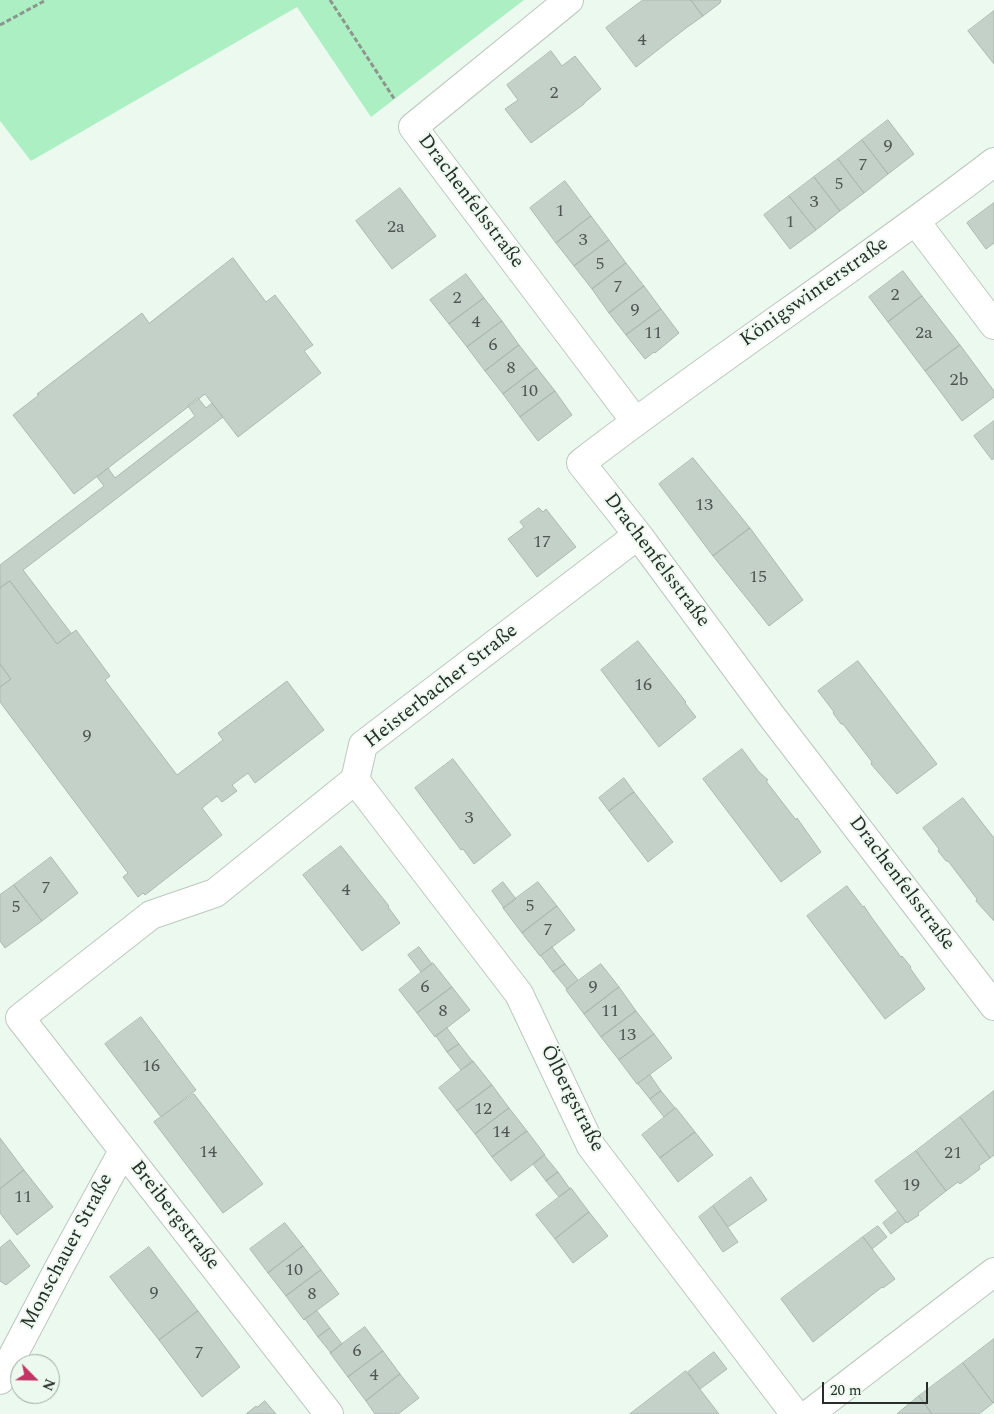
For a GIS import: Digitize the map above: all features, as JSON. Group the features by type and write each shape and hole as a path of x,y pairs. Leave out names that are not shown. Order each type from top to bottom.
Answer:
{"street":[{"path":"414,127 569,0"},
{"name":"Drachenfelsstraße","path":"414,127 635,422 582,463 638,535 770,714 994,1006"},
{"name":"Königswinterstraße","path":"635,422 916,222 994,162"},
{"path":"916,222 994,324"},
{"name":"Heisterbacher Straße","path":"355,780 363,745 638,535"},
{"name":"Breibergstraße","path":"329,1414 20,1018 152,914 215,893 355,780"},
{"name":"Ölbergstraße","path":"355,780 520,994 591,1146 795,1414"},
{"name":"Monschauer Straße","path":"0,1380 123,1151"},
{"path":"809,1414 994,1272"}],"path":[{"path":"0,25 46,0"},
{"path":"330,0 414,127"}],"green space":[{"path":"0,0 524,0 371,117 297,7 31,161 0,121"}],"building":[{"path":"643,0 691,0 703,16 636,67 606,28"},
{"path":"691,0 721,0 720,3 703,16"},
{"path":"994,11 994,64 968,31"},
{"path":"551,51 562,66 575,56 601,89 531,143 505,109 518,100 507,85"},
{"path":"888,120 914,154 888,174 862,140"},
{"path":"862,140 888,174 864,193 838,159"},
{"path":"838,159 864,193 840,211 814,177"},
{"path":"814,177 840,211 816,230 789,196"},
{"path":"565,181 591,216 556,243 530,208"},
{"path":"400,188 436,236 392,269 356,221"},
{"path":"789,196 816,230 790,249 764,215"},
{"path":"994,203 994,243 986,249 967,223"},
{"path":"591,216 609,240 574,266 556,243"},
{"path":"609,240 626,263 592,289 574,266"},
{"path":"233,258 266,302 275,295 313,345 304,351 321,373 238,437 205,394 74,494 13,415 39,395 37,394 142,313 149,323"},
{"path":"626,263 644,286 609,313 592,289"},
{"path":"903,271 922,296 888,322 869,297"},
{"path":"466,274 484,298 449,324 430,300"},
{"path":"644,286 661,309 626,335 609,313"},
{"path":"922,296 960,345 925,371 888,322"},
{"path":"484,298 502,321 467,347 449,324"},
{"path":"661,309 679,333 645,359 626,335"},
{"path":"502,321 519,345 485,371 467,347"},
{"path":"519,345 537,368 503,394 485,371"},
{"path":"960,345 994,391 994,397 962,421 925,371"},
{"path":"537,368 555,391 520,417 503,394"},
{"path":"555,391 572,415 538,441 520,417"},
{"path":"198,398 206,408 212,403 223,417 23,570 71,633 57,644 10,581 0,588 0,565 104,486 97,477 108,468 115,478 195,416 188,406"},
{"path":"994,421 994,458 992,460 974,436"},
{"path":"693,458 750,528 713,556 659,484"},
{"path":"539,508 543,512 546,509 576,547 537,577 508,539 524,527 520,522"},
{"path":"750,528 803,600 769,626 713,556"},
{"path":"10,581 57,644 76,630 110,676 105,680 177,775 223,740 218,733 287,681 324,730 255,783 248,773 232,785 237,791 222,802 217,796 202,808 222,835 145,895 143,893 138,897 123,877 128,873 0,702 0,687 11,679 0,664 0,588"},
{"path":"638,641 696,717 659,747 601,670"},
{"path":"858,661 937,764 897,794 871,764 872,762 843,724 841,724 818,691"},
{"path":"0,664 11,679 0,687"},
{"path":"742,749 759,772 768,780 766,781 796,820 797,818 821,852 781,882 703,779"},
{"path":"453,759 511,835 474,864 463,849 461,850 415,788"},
{"path":"624,778 634,792 609,811 599,798"},
{"path":"634,792 673,842 648,862 609,811"},
{"path":"963,798 994,838 994,921 976,901 977,899 938,851 939,849 923,828"},
{"path":"341,846 389,906 400,923 362,951 303,875"},
{"path":"51,857 78,893 42,921 14,885"},
{"path":"503,882 516,899 504,908 492,891"},
{"path":"538,882 557,906 522,933 503,908"},
{"path":"14,885 42,921 5,948 0,941 0,895"},
{"path":"847,886 901,957 911,967 925,989 885,1019 807,916"},
{"path":"557,906 575,930 540,956 522,933"},
{"path":"419,947 432,964 421,972 408,955"},
{"path":"552,947 565,964 553,972 541,956"},
{"path":"433,963 452,987 417,1013 399,990"},
{"path":"565,964 578,980 567,989 553,972"},
{"path":"601,964 619,987 584,1014 566,990"},
{"path":"452,987 470,1010 435,1037 417,1013"},
{"path":"619,987 636,1011 601,1037 584,1014"},
{"path":"636,1011 654,1034 619,1060 601,1037"},
{"path":"141,1017 196,1090 161,1117 105,1044"},
{"path":"447,1028 459,1044 447,1052 436,1036"},
{"path":"654,1034 672,1058 637,1084 619,1060"},
{"path":"459,1044 473,1062 461,1070 447,1052"},
{"path":"473,1061 492,1085 457,1111 439,1088"},
{"path":"650,1075 661,1091 650,1099 638,1084"},
{"path":"492,1085 509,1108 475,1134 457,1111"},
{"path":"661,1091 675,1108 664,1117 650,1099"},
{"path":"994,1091 994,1155 990,1158 960,1117"},
{"path":"194,1094 263,1184 223,1213 154,1122"},
{"path":"509,1108 527,1131 492,1157 475,1134"},
{"path":"676,1108 695,1132 660,1158 642,1135"},
{"path":"960,1117 990,1158 979,1166 980,1169 960,1184 958,1182 946,1191 916,1151"},
{"path":"527,1131 545,1155 511,1181 492,1157"},
{"path":"695,1132 713,1155 678,1182 660,1158"},
{"path":"0,1138 24,1170 0,1189"},
{"path":"916,1151 946,1191 907,1223 875,1181"},
{"path":"544,1155 558,1172 546,1181 533,1164"},
{"path":"24,1170 53,1207 17,1235 0,1213 0,1189"},
{"path":"558,1172 570,1189 559,1197 546,1181"},
{"path":"751,1177 767,1200 728,1227 713,1206"},
{"path":"571,1188 589,1212 555,1239 536,1215"},
{"path":"713,1206 738,1242 723,1252 699,1217"},
{"path":"898,1211 906,1222 891,1234 883,1223"},
{"path":"589,1212 608,1236 573,1263 555,1239"},
{"path":"285,1223 303,1246 268,1273 250,1249"},
{"path":"878,1226 887,1237 872,1249 863,1237"},
{"path":"863,1237 895,1279 882,1287 813,1342 781,1299"},
{"path":"10,1240 30,1266 6,1285 0,1281 0,1248"},
{"path":"303,1246 321,1270 286,1296 268,1273"},
{"path":"149,1247 198,1311 159,1340 110,1277"},
{"path":"321,1270 339,1294 304,1320 286,1296"},
{"path":"198,1311 240,1367 202,1397 159,1340"},
{"path":"317,1311 330,1328 318,1337 305,1319"},
{"path":"365,1327 383,1351 348,1377 330,1353"},
{"path":"330,1328 342,1344 331,1353 318,1337"},
{"path":"994,1339 994,1402 993,1403 963,1363"},
{"path":"383,1351 400,1374 366,1401 348,1377"},
{"path":"714,1352 727,1369 700,1389 688,1372"},
{"path":"963,1363 993,1403 979,1414 932,1414 919,1396"},
{"path":"686,1371 719,1414 630,1414"},
{"path":"400,1374 419,1398 398,1414 375,1414 366,1401"},
{"path":"919,1396 932,1414 897,1414 898,1413"},
{"path":"265,1401 276,1414 246,1414 256,1406"}]}
